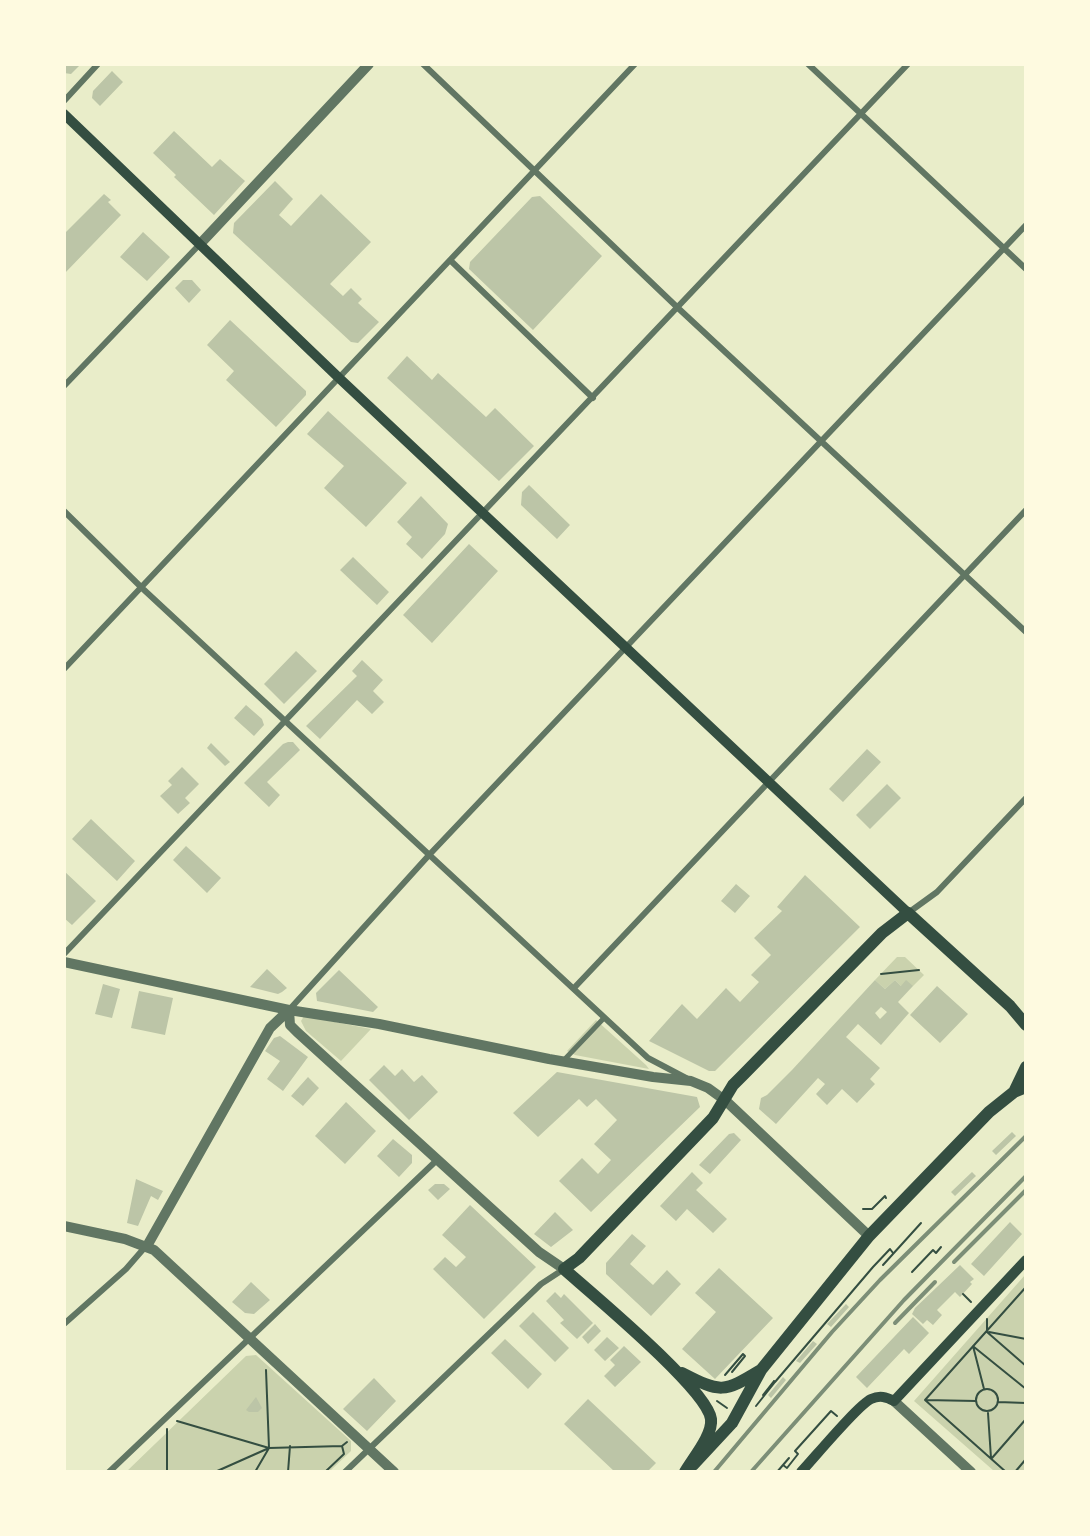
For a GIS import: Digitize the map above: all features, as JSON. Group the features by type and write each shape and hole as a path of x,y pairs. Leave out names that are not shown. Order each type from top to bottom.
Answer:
{"main road":[{"path":"64,114 338,377 484,512 769,784 1024,1020"},
{"path":"685,1472 708,1431 711,1419 678,1371 564,1269 579,1258 625,1211 726,1101 733,1085 882,933 908,913"},
{"path":"685,1472 732,1424 761,1370 869,1236 952,1148 1020,1090 1026,1067"},
{"path":"801,1472 862,1404 878,1397 894,1401 1026,1260"},
{"path":"678,1371 716,1389 741,1382 761,1370"}],"street":[{"path":"64,101 98,64"},
{"path":"64,386 369,64"},
{"path":"423,64 820,442 1026,632"},
{"path":"64,669 635,64"},
{"path":"808,64 1026,269"},
{"path":"64,954 908,64"},
{"path":"64,1324 126,1269 147,1246 270,1028 289,1010 430,854 1026,225"},
{"path":"450,260 593,398"},
{"path":"574,988 1026,510"},
{"path":"64,512 142,588 648,1058 708,1088 726,1101 869,1236"},
{"path":"908,913 937,892 1026,798"},
{"path":"64,962 289,1010 379,1024 653,1077 691,1081"},
{"path":"289,1010 290,1025 297,1032 547,1259 564,1269 541,1284 345,1472"},
{"path":"563,1061 604,1018"},
{"path":"110,1472 437,1160"},
{"path":"64,1226 104,1233 147,1246 266,1352 394,1472"},
{"path":"894,1401 971,1472"}],"path":[{"path":"881,974 919,970"},
{"path":"863,1209 873,1209 885,1196 886,1198"},
{"path":"883,1265 921,1223"},
{"path":"912,1272 933,1250 936,1253 942,1247"},
{"path":"758,1401 873,1267 890,1249 893,1253"},
{"path":"926,1400 1026,1287"},
{"path":"987,1331 1026,1339"},
{"path":"987,1331 1026,1366"},
{"path":"973,1346 1026,1389"},
{"path":"973,1346 984,1389"},
{"path":"255,1472 269,1448 266,1352"},
{"path":"718,1382 743,1354 746,1356 730,1374"},
{"path":"984,1389 995,1392 998,1402 995,1409 988,1412 978,1408 976,1401 978,1394 984,1389"},
{"path":"926,1400 976,1401"},
{"path":"926,1400 1006,1472"},
{"path":"998,1402 1026,1403"},
{"path":"783,1465 787,1468 798,1454 795,1451 831,1411"},
{"path":"988,1412 991,1458"},
{"path":"168,1472 166,1417 269,1448"},
{"path":"991,1458 1026,1419"},
{"path":"215,1472 269,1448 342,1446 355,1435"},
{"path":"288,1472 290,1446"},
{"path":"326,1472 344,1454 342,1446"},
{"path":"777,1472 789,1458"},
{"path":"1015,1472 1026,1459"}],"green space":[{"path":"897,957 905,957 924,975 913,986 901,986 895,980 885,989 875,980"},
{"path":"304,1016 371,1029 341,1061 306,1031 301,1021"},
{"path":"596,1020 649,1069 575,1055 567,1051"},
{"path":"1025,1275 1025,1471 994,1471 914,1401"},
{"path":"256,1355 351,1441 351,1451 330,1471 126,1472 246,1356"}],"building":[{"path":"64,64 79,66 71,74 64,73"},
{"path":"112,71 123,82 100,106 92,98 93,91"},
{"path":"174,131 212,167 220,159 245,181 214,215 174,177 176,175 153,153"},
{"path":"275,181 293,199 279,215 291,226 321,194 371,242 330,284 343,296 351,288 362,299 358,303 379,322 358,343 351,342 233,233 234,223"},
{"path":"104,194 111,200 108,202 121,215 64,274 64,234"},
{"path":"540,196 602,256 533,330 469,269 470,262 532,197"},
{"path":"143,232 170,257 147,281 120,257"},
{"path":"183,280 192,280 201,290 189,303 175,288"},
{"path":"230,320 306,391 306,395 276,427 226,380 234,371 207,345"},
{"path":"407,356 432,380 438,373 486,417 495,408 534,446 499,481 387,378"},
{"path":"328,411 407,483 366,527 324,488 344,466 307,434"},
{"path":"529,485 570,525 557,539 521,505 522,492"},
{"path":"421,496 448,524 445,534 422,559 406,544 412,537 397,522"},
{"path":"469,544 498,571 432,643 403,615"},
{"path":"353,557 389,592 377,605 340,570"},
{"path":"296,651 317,671 284,704 264,684"},
{"path":"362,660 383,680 373,691 384,702 372,714 357,700 320,739 306,726 357,676 352,671"},
{"path":"246,705 262,719 264,725 254,736 234,718"},
{"path":"293,742 300,750 267,782 280,795 269,807 244,783 283,744"},
{"path":"211,743 230,762 225,766 207,748"},
{"path":"867,749 881,762 843,802 829,789"},
{"path":"182,767 199,784 185,798 190,803 178,814 160,796 172,785 168,781"},
{"path":"887,784 901,798 870,829 856,815"},
{"path":"91,819 135,861 117,881 72,839"},
{"path":"186,846 221,878 207,893 173,860"},
{"path":"64,871 96,901 72,925 64,918"},
{"path":"805,875 860,927 715,1071 709,1071 649,1041 682,1004 697,1019 726,988 740,1002 759,982 751,975 771,955 754,938 782,911 777,907"},
{"path":"736,884 750,896 735,913 721,901"},
{"path":"267,969 287,988 278,994 250,987"},
{"path":"339,970 378,1007 373,1012 317,1001 316,993"},
{"path":"875,980 885,989 895,980 901,986 906,980 913,986 898,1002 909,1013 881,1045 858,1024 846,1037 880,1068 870,1079 875,1084 857,1103 842,1089 827,1105 816,1094 825,1084 818,1078 776,1124 759,1109 761,1098 792,1070","holes":["881,1007 887,1012 880,1019 875,1013"]},
{"path":"103,984 120,989 112,1018 95,1014"},
{"path":"937,986 968,1014 940,1043 910,1015"},
{"path":"139,991 173,998 165,1035 131,1028"},
{"path":"280,1036 308,1057 283,1091 267,1079 280,1061 265,1051 274,1038"},
{"path":"384,1065 395,1076 402,1069 414,1082 422,1075 438,1092 409,1120 369,1080"},
{"path":"557,1072 697,1097 700,1107 591,1212 559,1181 582,1158 598,1174 611,1160 594,1144 617,1120 596,1099 587,1107 579,1099 538,1137 513,1113"},
{"path":"308,1077 319,1088 303,1106 291,1096"},
{"path":"346,1102 376,1131 345,1164 315,1136"},
{"path":"1012,1132 1016,1136 996,1155 992,1151"},
{"path":"734,1133 741,1140 710,1174 699,1165 729,1134"},
{"path":"393,1139 412,1155 412,1163 399,1177 377,1156"},
{"path":"692,1172 703,1183 696,1190 727,1219 713,1233 687,1209 676,1221 660,1206"},
{"path":"972,1172 976,1176 955,1196 951,1192"},
{"path":"136,1179 163,1191 158,1200 151,1196 138,1226 127,1223"},
{"path":"435,1184 444,1184 450,1189 438,1200 428,1190"},
{"path":"470,1205 536,1267 484,1319 433,1269 445,1257 456,1267 466,1257 442,1235"},
{"path":"555,1212 573,1230 551,1247 534,1234"},
{"path":"1010,1222 1022,1234 984,1276 971,1264"},
{"path":"632,1234 646,1246 630,1264 653,1285 667,1270 681,1284 651,1316 606,1274 606,1263"},
{"path":"960,1265 974,1279 970,1282 972,1284 960,1297 955,1292 937,1310 942,1315 933,1325 927,1320 923,1324 912,1314 915,1308"},
{"path":"719,1268 773,1318 715,1379 682,1349 716,1312 695,1293"},
{"path":"251,1282 270,1300 254,1314 245,1313 232,1302"},
{"path":"555,1292 561,1298 564,1294 593,1323 577,1339 560,1323 564,1320 546,1301"},
{"path":"846,1304 849,1307 831,1327 827,1324"},
{"path":"533,1312 569,1348 555,1362 519,1326"},
{"path":"913,1317 929,1333 909,1354 904,1349 867,1388 856,1377"},
{"path":"595,1324 601,1331 588,1344 582,1337"},
{"path":"607,1337 619,1348 605,1361 594,1350"},
{"path":"505,1339 542,1374 528,1389 491,1353"},
{"path":"813,1341 817,1344 800,1363 796,1361"},
{"path":"624,1346 641,1362 615,1387 604,1376 615,1365 610,1360"},
{"path":"783,1377 786,1380 771,1398 768,1395"},
{"path":"374,1378 396,1401 367,1431 343,1409"},
{"path":"256,1397 262,1408 258,1412 249,1412 246,1410"},
{"path":"588,1399 656,1463 647,1472 615,1472 564,1424"}],"railway":[{"path":"714,1472 832,1332 880,1280 1026,1136"},
{"path":"751,1472 904,1300 1026,1176"},
{"path":"954,1262 1026,1190"},
{"path":"895,1323 935,1282"}]}
